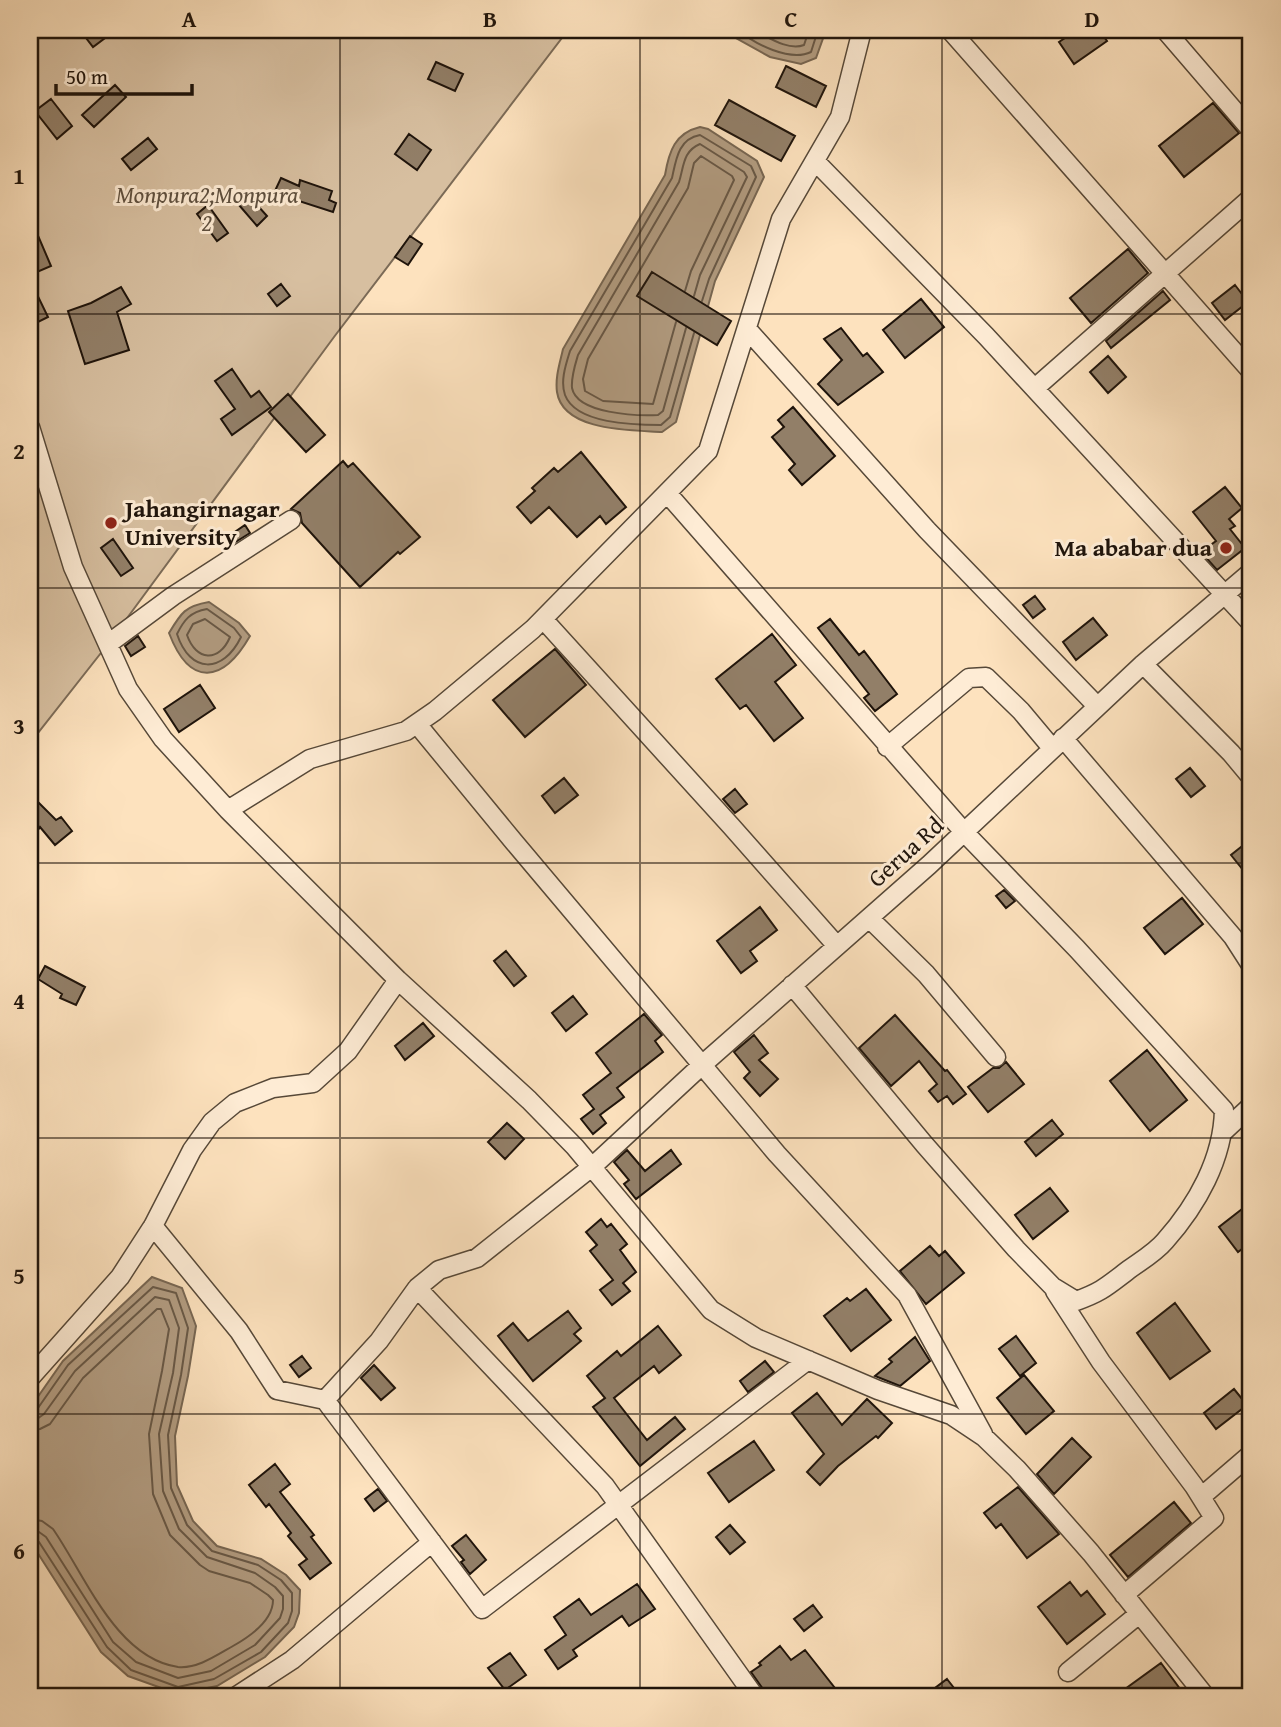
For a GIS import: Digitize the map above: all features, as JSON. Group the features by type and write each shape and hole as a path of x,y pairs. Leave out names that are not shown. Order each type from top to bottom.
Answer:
{"street":[{"path":"228,810 310,759 406,731 435,711 543,619 708,451 781,219 840,117 862,30"},
{"path":"950,30 1251,371"},
{"path":"1165,30 1251,130"},
{"path":"815,161 977,326 1251,623"},
{"path":"1035,388 1251,198"},
{"path":"747,329 927,530 1097,706"},
{"path":"30,427 73,567 128,689 163,739 228,810 398,980 529,1100 593,1166 711,1310 756,1338 878,1390 951,1415 984,1437 1017,1469 1082,1542 1206,1697"},
{"path":"30,454 43,470"},
{"path":"667,493 887,747 1224,1110 1223,1132 1215,1163 1196,1197 1164,1243 1100,1293 1076,1301 1053,1287"},
{"path":"108,644 173,596 291,520"},
{"name":"Gerua Rd","path":"325,1400 379,1341 417,1288 439,1270 477,1258 593,1166 702,1065 964,832 1143,664 1251,572"},
{"path":"543,619 836,946"},
{"path":"1143,664 1231,753 1251,777"},
{"path":"887,747 969,678 986,677 1057,743 1233,936 1251,965"},
{"path":"417,724 777,1154 907,1295 984,1437"},
{"path":"869,918 926,974 996,1057"},
{"path":"30,1378 120,1277 153,1226 192,1150 212,1122 235,1103 273,1088 313,1083 348,1051 398,980"},
{"path":"792,985 924,1144 1053,1287 1101,1362 1214,1518 1124,1595"},
{"path":"1223,1132 1251,1107"},
{"path":"153,1226 239,1331 277,1390 325,1400 482,1609 807,1360"},
{"path":"417,1288 605,1486 755,1697"},
{"path":"1201,1497 1251,1454"},
{"path":"235,1697 292,1660 432,1542"},
{"path":"1068,1672 1139,1614"}],"green space":[{"name":"Monpura2;Monpura 2","path":"30,30 568,30 334,337 108,644 30,743"}],"water":[{"path":"732,30 826,30 816,58 801,64 770,57 732,36"},
{"path":"700,127 708,129 757,161 764,177 715,281 676,422 662,432 618,429 585,422 562,405 557,392 557,375 563,349 665,175 675,144 679,138"},
{"path":"209,602 239,623 250,636 229,663 207,673 197,671 187,663 177,651 169,633 184,612"},
{"path":"152,1277 182,1288 196,1326 175,1436 177,1485 193,1521 217,1546 261,1559 286,1575 300,1590 299,1613 294,1627 265,1657 217,1686 178,1694 128,1676 101,1652 30,1541 30,1408 63,1361"}],"building":[{"path":"80,30 98,30 105,38 93,47"},
{"path":"1077,30 1099,30 1107,41 1074,64 1059,42"},
{"path":"436,62 463,74 455,91 428,79"},
{"path":"786,66 826,86 816,107 776,87"},
{"path":"115,85 126,97 94,127 82,115"},
{"path":"51,99 72,126 57,139 35,111"},
{"path":"729,100 795,136 781,161 715,125"},
{"path":"1213,103 1239,133 1184,177 1159,146"},
{"path":"409,134 431,150 417,170 395,154"},
{"path":"148,138 157,149 131,170 122,159"},
{"path":"281,178 299,186 300,180 332,191 329,200 336,203 333,212 274,193"},
{"path":"249,196 267,216 257,226 239,205"},
{"path":"208,205 228,233 217,241 197,214"},
{"path":"30,217 51,266 30,275"},
{"path":"410,236 422,244 408,265 395,257"},
{"path":"1128,249 1148,273 1091,323 1070,298"},
{"path":"652,272 731,321 717,345 637,296"},
{"path":"30,280 48,317 30,326"},
{"path":"281,284 290,296 277,306 268,294"},
{"path":"1235,285 1248,302 1225,320 1212,303"},
{"path":"121,287 131,304 117,312 129,350 85,364 68,311 91,303"},
{"path":"1163,291 1170,300 1111,348 1106,341"},
{"path":"921,299 944,327 905,358 883,330"},
{"path":"841,328 863,356 867,353 883,372 838,405 818,384 842,360 824,339"},
{"path":"1108,356 1126,377 1108,393 1090,372"},
{"path":"232,369 251,397 259,391 271,407 232,435 221,419 235,409 215,381"},
{"path":"288,394 325,435 306,452 269,412"},
{"path":"793,407 835,456 802,485 789,470 795,464 772,437 784,427 778,420"},
{"path":"581,452 626,507 606,524 600,516 577,537 549,507 531,523 517,507 535,491 532,488 554,468 558,472"},
{"path":"343,461 348,467 353,463 420,537 400,554 398,552 360,587 302,523 300,513 291,509"},
{"path":"1225,487 1242,508 1229,519 1235,526 1230,529 1245,548 1217,570 1201,552 1216,541 1193,512"},
{"path":"245,525 250,533 234,543 229,536"},
{"path":"113,539 133,568 121,576 101,548"},
{"path":"1035,596 1045,609 1033,618 1023,605"},
{"path":"1093,618 1107,635 1076,660 1063,642"},
{"path":"830,619 859,655 864,651 897,694 875,711 864,698 869,694 818,628"},
{"path":"772,634 796,665 775,682 803,718 774,741 746,705 740,709 716,679"},
{"path":"138,636 145,647 131,656 125,646"},
{"path":"555,649 586,685 525,737 493,700"},
{"path":"200,685 215,708 179,732 164,709"},
{"path":"1190,768 1205,786 1191,797 1176,779"},
{"path":"564,778 578,795 555,813 542,796"},
{"path":"735,789 747,804 735,813 723,799"},
{"path":"30,794 56,820 61,817 72,831 55,845 40,827 38,830 30,822"},
{"path":"1251,839 1251,880 1231,855"},
{"path":"1004,890 1015,901 1006,908 996,896"},
{"path":"1182,898 1203,924 1165,954 1144,928"},
{"path":"760,907 777,930 750,951 757,961 741,973 717,941"},
{"path":"506,951 526,976 514,986 494,961"},
{"path":"45,966 85,987 76,1005 60,998 62,994 38,979"},
{"path":"573,996 587,1014 566,1031 552,1013"},
{"path":"644,1014 662,1035 655,1041 663,1052 617,1088 624,1097 600,1115 606,1123 593,1134 581,1119 594,1109 583,1095 611,1073 596,1053"},
{"path":"895,1015 966,1094 953,1104 947,1096 938,1102 929,1091 937,1084 919,1061 891,1086 859,1048"},
{"path":"423,1023 434,1036 405,1060 395,1046"},
{"path":"754,1035 768,1053 759,1060 778,1079 760,1096 744,1078 750,1072 734,1052"},
{"path":"1147,1050 1187,1100 1150,1131 1110,1081"},
{"path":"1006,1062 1024,1084 988,1112 968,1087 993,1068 999,1068"},
{"path":"1052,1120 1063,1134 1036,1156 1025,1142"},
{"path":"507,1123 524,1139 505,1159 488,1142"},
{"path":"627,1150 645,1171 671,1150 681,1164 636,1199 624,1184 629,1180 614,1162"},
{"path":"1050,1188 1068,1211 1033,1239 1015,1215"},
{"path":"1251,1202 1251,1242 1238,1252 1219,1227"},
{"path":"601,1219 607,1227 611,1224 627,1244 620,1250 636,1272 623,1283 630,1291 612,1305 600,1290 613,1280 590,1251 597,1245 586,1232"},
{"path":"930,1246 939,1256 945,1251 964,1273 926,1304 900,1271"},
{"path":"866,1289 891,1320 851,1351 824,1316 847,1298 850,1301"},
{"path":"1175,1303 1210,1351 1170,1379 1137,1333"},
{"path":"568,1311 581,1328 574,1334 581,1341 533,1381 498,1336 513,1323 528,1341"},
{"path":"658,1326 681,1355 659,1373 654,1366 614,1398 647,1440 675,1417 685,1429 640,1466 593,1407 605,1398 587,1376 617,1351 621,1356"},
{"path":"1016,1336 1036,1363 1020,1376 999,1349"},
{"path":"915,1337 930,1361 900,1386 875,1376 892,1362 889,1359"},
{"path":"302,1356 311,1368 299,1377 290,1365"},
{"path":"765,1361 774,1372 748,1392 740,1381"},
{"path":"374,1365 395,1388 381,1400 361,1378"},
{"path":"1024,1375 1054,1411 1026,1434 997,1398"},
{"path":"1234,1389 1247,1405 1216,1429 1204,1413"},
{"path":"817,1393 842,1425 867,1399 892,1423 878,1438 876,1436 838,1466 820,1485 807,1472 824,1454 792,1413"},
{"path":"1072,1438 1091,1457 1054,1494 1037,1474"},
{"path":"754,1441 774,1470 729,1502 708,1473"},
{"path":"275,1464 290,1484 280,1492 314,1535 311,1537 331,1563 310,1579 299,1565 307,1559 288,1536 291,1533 269,1504 266,1507 249,1485"},
{"path":"1018,1487 1059,1534 1027,1558 1001,1524 996,1528 984,1513"},
{"path":"378,1489 387,1501 374,1511 365,1499"},
{"path":"1174,1502 1191,1523 1128,1577 1110,1555"},
{"path":"730,1525 745,1542 730,1554 716,1537"},
{"path":"466,1535 486,1560 470,1574 461,1562 464,1560 452,1546"},
{"path":"1070,1582 1081,1596 1087,1591 1105,1614 1067,1644 1038,1607"},
{"path":"637,1584 655,1609 629,1626 622,1616 573,1650 577,1656 558,1669 545,1650 566,1635 554,1617 579,1599 591,1615"},
{"path":"813,1605 822,1617 804,1631 794,1619"},
{"path":"780,1646 791,1660 805,1650 842,1697 775,1697 769,1689 765,1692 751,1672"},
{"path":"510,1653 526,1675 505,1690 488,1668"},
{"path":"1161,1663 1186,1697 1114,1697"},
{"path":"947,1679 961,1697 942,1697 935,1688"}],"place":[{"name":"Jahangirnagar University","path":"111,523"},
{"name":"Ma ababar dua","path":"1226,548"}]}
